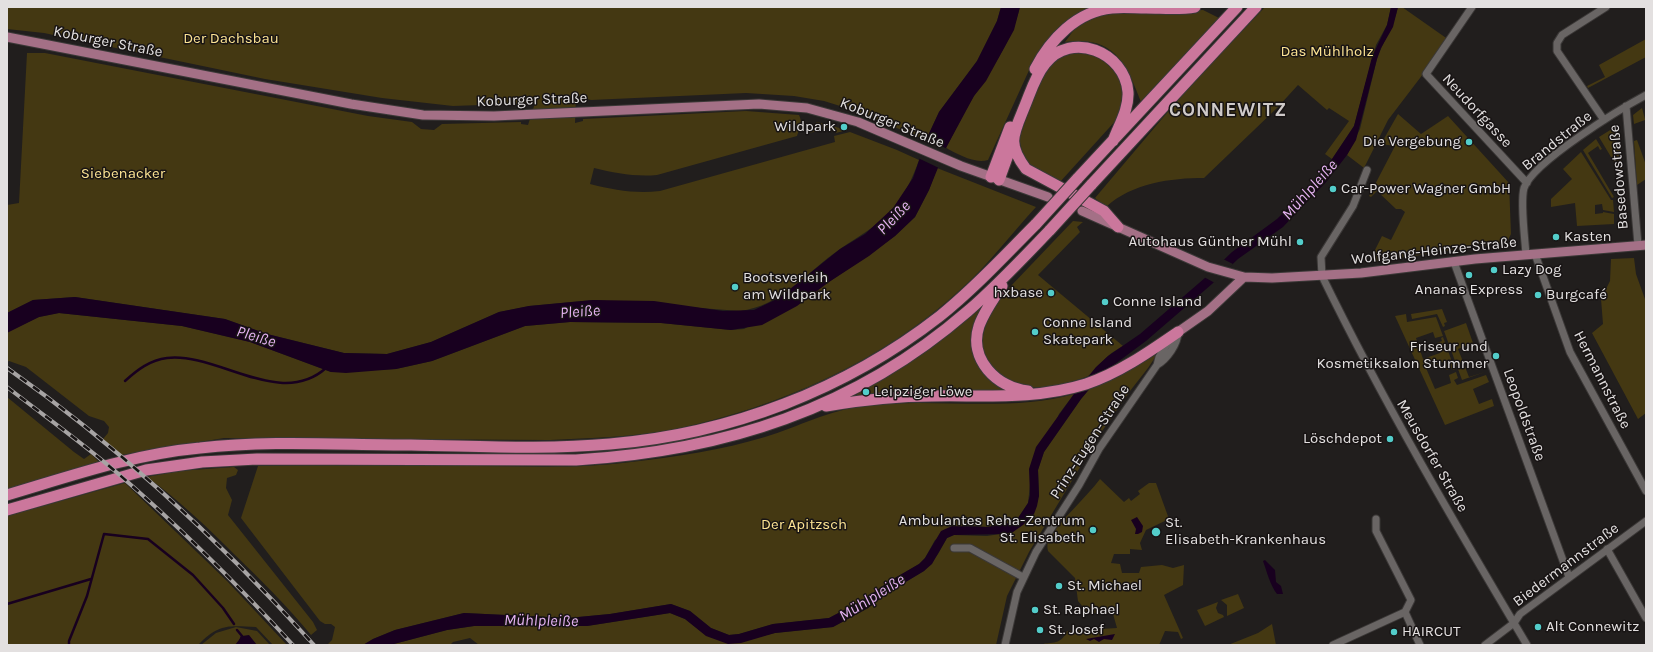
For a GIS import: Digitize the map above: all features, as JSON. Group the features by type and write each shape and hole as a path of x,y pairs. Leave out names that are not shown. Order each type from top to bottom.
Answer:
{"highway":[{"path":"995,178 1029,81 1046,49 1062,31 1083,18 1111,8 1178,9 1195,7"},
{"path":"7,495 135,458 200,448 262,444 516,446 607,444 661,438 732,422 812,393 877,359 941,315 965,295 1036,224 1237,7"},
{"path":"7,510 146,470 202,462 257,459 576,460 626,457 678,449 730,437 814,408 878,375 931,341 968,311 1050,230 1256,7"},
{"path":"995,178 1012,144 1018,124 1045,64 1062,50 1079,47 1097,50 1107,54 1120,68 1126,82 1128,100 1126,109 1113,141"},
{"path":"1012,144 1018,159 1026,169 1104,211 1118,227"},
{"path":"1011,270 985,312 979,327 977,338 978,349 988,370 994,378 1004,385 1017,390 1049,393"},
{"path":"814,408 904,396 995,397 1049,393 1073,388 1108,375 1131,363 1178,332"}],"main road":[{"name":"Koburger Straße","path":"7,37 387,110 442,116 524,115 727,105 786,105 807,108 848,118 961,166 1048,196"},
{"path":"1082,210 1118,227"},
{"name":"Wolfgang-Heinze-Straße","path":"1118,227 1225,273 1244,277 1272,278 1377,272 1454,262 1642,245"},
{"name":"Prinz-Eugen-Straße","path":"1178,332 1208,311 1244,277"}],"street":[{"name":"Neudorfgasse","path":"1472,7 1426,74 1527,183"},
{"path":"1604,120 1558,51 1557,43 1562,35 1606,7"},
{"name":"Brandstraße","path":"1530,255 1523,196 1527,183 1537,170 1604,120 1646,95"},
{"name":"Basedowstraße","path":"1626,106 1642,245"},
{"path":"1322,276 1321,257 1352,206 1367,170"},
{"name":"Hermannstraße","path":"1530,255 1570,352 1646,491"},
{"name":"Leopoldstraße","path":"1454,262 1569,577"},
{"name":"Meusdorfer Straße","path":"1322,276 1390,409 1527,645"},
{"name":"Prinz-Eugen-Straße","path":"1005,645 1013,604 1023,577 1099,449 1157,365 1157,361 1165,346 1178,332"},
{"path":"1333,645 1405,612 1411,600 1376,531 1376,519"},
{"name":"Biedermannstraße","path":"1485,645 1514,623 1520,614 1646,521"},
{"path":"954,548 970,548 1023,577"},
{"path":"1607,549 1646,618"},
{"path":"1405,612 1420,645"}],"green space":[{"path":"7,7 1001,7 997,21 977,61 939,112 926,140 853,110 824,101 794,96 746,93 591,100 576,96 575,123 583,121 583,119 746,111 799,115 801,120 797,136 657,175 625,174 594,168 590,184 608,188 634,192 660,191 835,142 834,136 850,132 919,160 905,192 881,221 840,249 781,295 755,308 740,311 593,300 529,306 499,312 431,342 387,354 344,353 267,334 225,319 75,297 33,300 7,313 7,205 19,203 27,53 45,53 368,116 412,122 421,129 434,130 442,124 521,122 521,124 528,125 535,103 453,106 382,98 265,79 44,33 7,29"},
{"path":"1020,7 1099,7 1031,66 988,160 977,161 966,158 946,148 966,109 995,64 1012,32"},
{"name":"Das Mühlholz","path":"1265,7 1391,7 1387,25 1376,45 1354,126 1332,159 1325,154 1349,121 1329,108 1327,110 1298,85 1277,108 1204,178 1178,179 1140,187 1116,199 1106,207 1095,198 1188,88"},
{"path":"1398,7 1402,7 1449,40 1388,120 1364,168 1347,155 1360,129 1377,59 1394,21"},
{"path":"1203,10 1219,18 1141,102 1130,75 1115,54 1106,47 1095,43 1081,41 1065,42 1076,27 1105,13"},
{"path":"1646,39 1646,57 1588,88 1587,86 1605,77 1599,65"},
{"path":"1075,51 1096,54 1120,76 1124,97 1118,118 1060,182 1030,166 1024,158 1019,139 1031,104 1046,71 1060,56"},
{"path":"1642,108 1646,123 1645,120 1634,124 1633,115"},
{"path":"1398,114 1421,134 1448,116 1509,183 1511,234 1507,242 1374,262 1376,254 1374,252 1382,236 1391,240 1405,212 1401,209 1396,209 1377,191 1371,197 1369,196 1395,146 1381,144"},
{"path":"817,122 847,130 836,133 835,130 830,132 828,127 810,133 813,125"},
{"path":"1615,127 1618,130 1623,177 1599,137"},
{"path":"1596,139 1602,149 1600,150 1598,146 1588,153 1614,197 1612,198 1583,150"},
{"path":"1637,140 1646,165 1646,179 1637,185 1634,141"},
{"path":"1581,152 1611,200 1613,200 1614,212 1603,210 1602,204 1595,205 1595,214 1603,212 1614,214 1614,224 1577,226 1575,203 1551,207 1551,199 1572,179 1563,169"},
{"path":"937,168 1036,207 961,289 931,315 864,359 828,378 791,394 715,420 676,429 661,432 597,438 550,440 224,438 121,455 103,439 108,433 109,427 104,421 89,416 26,367 9,361 7,362 7,332 39,317 59,313 182,326 250,342 331,372 396,369 432,361 525,326 570,322 661,323 731,330 744,329 829,282 895,236 915,217 929,190"},
{"path":"1073,221 1083,222 1077,227 1080,232 1038,275 1123,346 1105,359 1092,373 1086,377 1044,387 1030,387 1006,380 989,365 984,354 984,331 988,319 994,308 1009,288"},
{"path":"1634,258 1636,274 1646,302 1646,413 1638,419 1592,333 1603,324 1601,299 1610,281 1611,259"},
{"path":"985,304 975,330 989,378 996,385 1011,391 856,396 931,348"},
{"path":"1442,309 1447,322 1444,323 1445,326 1443,327 1437,314 1412,319 1411,314"},
{"path":"1406,314 1407,322 1436,317 1443,336 1435,338 1433,332 1416,338 1423,359 1440,353 1437,343 1442,341 1441,338 1443,337 1455,370 1452,368 1447,370 1443,362 1426,368 1435,389 1451,383 1449,375 1456,372 1458,378 1454,380 1457,385 1486,375 1489,382 1473,389 1479,404 1492,399 1494,406 1445,425 1395,316"},
{"path":"1466,323 1473,343 1458,349 1469,377 1485,372 1462,380 1444,331"},
{"path":"1158,353 1100,434 1029,552 1007,596 996,645 479,645 470,638 453,642 450,645 390,645 447,630 474,626 587,626 670,613 685,619 707,636 758,637 775,633 833,627 868,608 889,592 924,571 938,554 947,538 954,535 987,536 1013,532 1039,496 1038,470 1044,452 1089,389 1116,378"},
{"name":"Der Apitzsch","path":"1074,394 1059,414 1030,485 1028,503 1018,518 1010,523 987,527 965,525 935,540 925,558 919,564 884,585 863,600 829,618 773,624 739,634 729,635 711,628 690,611 671,604 610,614 568,618 464,613 395,630 363,645 327,645 332,640 335,627 331,624 325,624 320,621 241,518 258,466 592,466 648,460 732,446 765,437 838,411 864,406 916,403 1023,403 1049,400"},
{"path":"7,397 74,452 84,459 91,454 99,462 7,489"},
{"path":"234,467 238,470 236,475 227,478 226,488 232,500 228,515 313,622 317,630 311,635 274,594 214,534 182,504 147,477 178,471"},
{"path":"1100,479 1124,502 1129,498 1131,501 1140,494 1138,491 1149,483 1156,483 1169,519 1146,530 1140,543 1142,550 1130,549 1130,554 1114,554 1111,563 1120,564 1122,573 1139,573 1141,567 1162,565 1173,568 1184,565 1183,585 1164,595 1183,638 1181,639 1178,632 1165,631 1159,645 1040,645 1058,641 1067,631 1117,628 1113,614 1088,613 1078,601 1075,578 1048,551 1047,548 1048,540 1054,531"},
{"path":"125,483 227,581 287,645 273,645 256,627 231,626 219,629 212,633 198,645 7,645 7,516"},
{"path":"1238,594 1244,608 1227,616 1227,605 1221,600"},
{"path":"1218,602 1216,608 1218,613 1224,617 1205,626 1197,610"},
{"path":"1272,624 1276,645 1228,645 1258,633"},
{"path":"236,627 257,631 270,645 201,645 216,633"}],"water":[{"name":"Pleiße","path":"1001,7 1020,7 1014,30 986,81 974,96 946,148 929,190 915,217 895,236 869,256 829,282 797,306 762,325 731,330 661,323 570,322 525,326 432,361 396,369 346,373 331,372 250,342 182,326 59,313 39,317 7,333 7,313 33,300 75,297 225,319 267,334 344,353 387,354 431,342 499,312 529,306 593,300 654,301 723,311 754,310 779,298 840,249 865,234 893,208 913,178 926,140 939,112 977,61 997,21"},
{"name":"Mühlpleiße","path":"1391,7 1398,7 1393,27 1381,48 1377,59 1356,140 1347,155 1327,181 1283,227 1238,259 1212,284 1146,341 1103,373 1081,399 1044,452 1038,470 1039,496 1034,514 1013,532 1003,534 954,535 947,538 932,564 924,571 889,592 868,608 833,627 775,633 741,643 728,644 706,636 685,619 670,613 587,626 474,626 447,630 390,645 363,645 395,630 464,613 568,618 610,614 671,604 690,611 711,628 729,635 739,634 773,624 829,618 863,600 893,579 919,564 925,558 941,531 952,526 987,527 1010,523 1018,518 1028,503 1030,495 1029,469 1036,447 1074,394 1096,367 1108,356 1140,334 1206,277 1232,252 1277,219 1316,180 1332,159 1354,126 1372,57 1387,25"},
{"path":"1137,517 1143,526 1142,532 1135,534 1136,529 1131,520"},
{"path":"1265,560 1275,570 1276,582 1281,586 1283,594 1277,594 1272,587 1263,561"},
{"path":"1115,634 1112,640 1104,639 1099,642 1094,639 1090,641 1086,639"},
{"path":"249,635 257,645 235,645 242,636"}],"pier":[{"path":"924,139 948,149 939,168 918,158"},
{"path":"1223,259 1233,264 1215,283 1204,277"}],"waterway":[{"path":"125,381 144,366 167,358 187,358 248,376 269,381 289,383 308,379 326,368"},
{"path":"69,645 69,641 87,596 104,534 148,539 193,575 223,608 234,624"},
{"path":"7,604 91,579"},
{"path":"237,630 242,636 239,645"}],"railway":[{"path":"7,368 49,398 130,463 206,533 314,645"},
{"path":"7,387 88,449 162,512 207,555 293,645"}],"place":[{"name":"Wildpark","path":"844,127"},
{"name":"Die Vergebung","path":"1469,142"},
{"name":"Car-Power Wagner GmbH","path":"1333,189"},
{"name":"Kasten","path":"1556,237"},
{"name":"Autohaus Günther Mühl","path":"1300,242"},
{"name":"Lazy Dog","path":"1494,270"},
{"name":"Ananas Express","path":"1469,275"},
{"name":"Bootsverleih am Wildpark","path":"735,287"},
{"name":"hxbase","path":"1051,293"},
{"name":"Burgcafé","path":"1538,295"},
{"name":"Conne Island","path":"1105,302"},
{"name":"Conne Island Skatepark","path":"1035,332"},
{"name":"Friseur und Kosmetiksalon Stummer","path":"1496,356"},
{"name":"Leipziger Löwe","path":"866,392"},
{"name":"Löschdepot","path":"1390,439"},
{"name":"Ambulantes Reha-Zentrum St. Elisabeth","path":"1093,530"},
{"name":"St. Elisabeth-Krankenhaus","path":"1156,532"},
{"name":"St. Michael","path":"1059,586"},
{"name":"St. Raphael","path":"1035,610"},
{"name":"Alt Connewitz","path":"1538,627"},
{"name":"St. Josef","path":"1040,630"},
{"name":"HAIRCUT","path":"1394,632"}],"district":[{"name":"CONNEWITZ","path":"1228,111"}],"park label":[{"name":"Der Dachsbau","path":"231,39"},
{"name":"Siebenacker","path":"123,174"}]}
